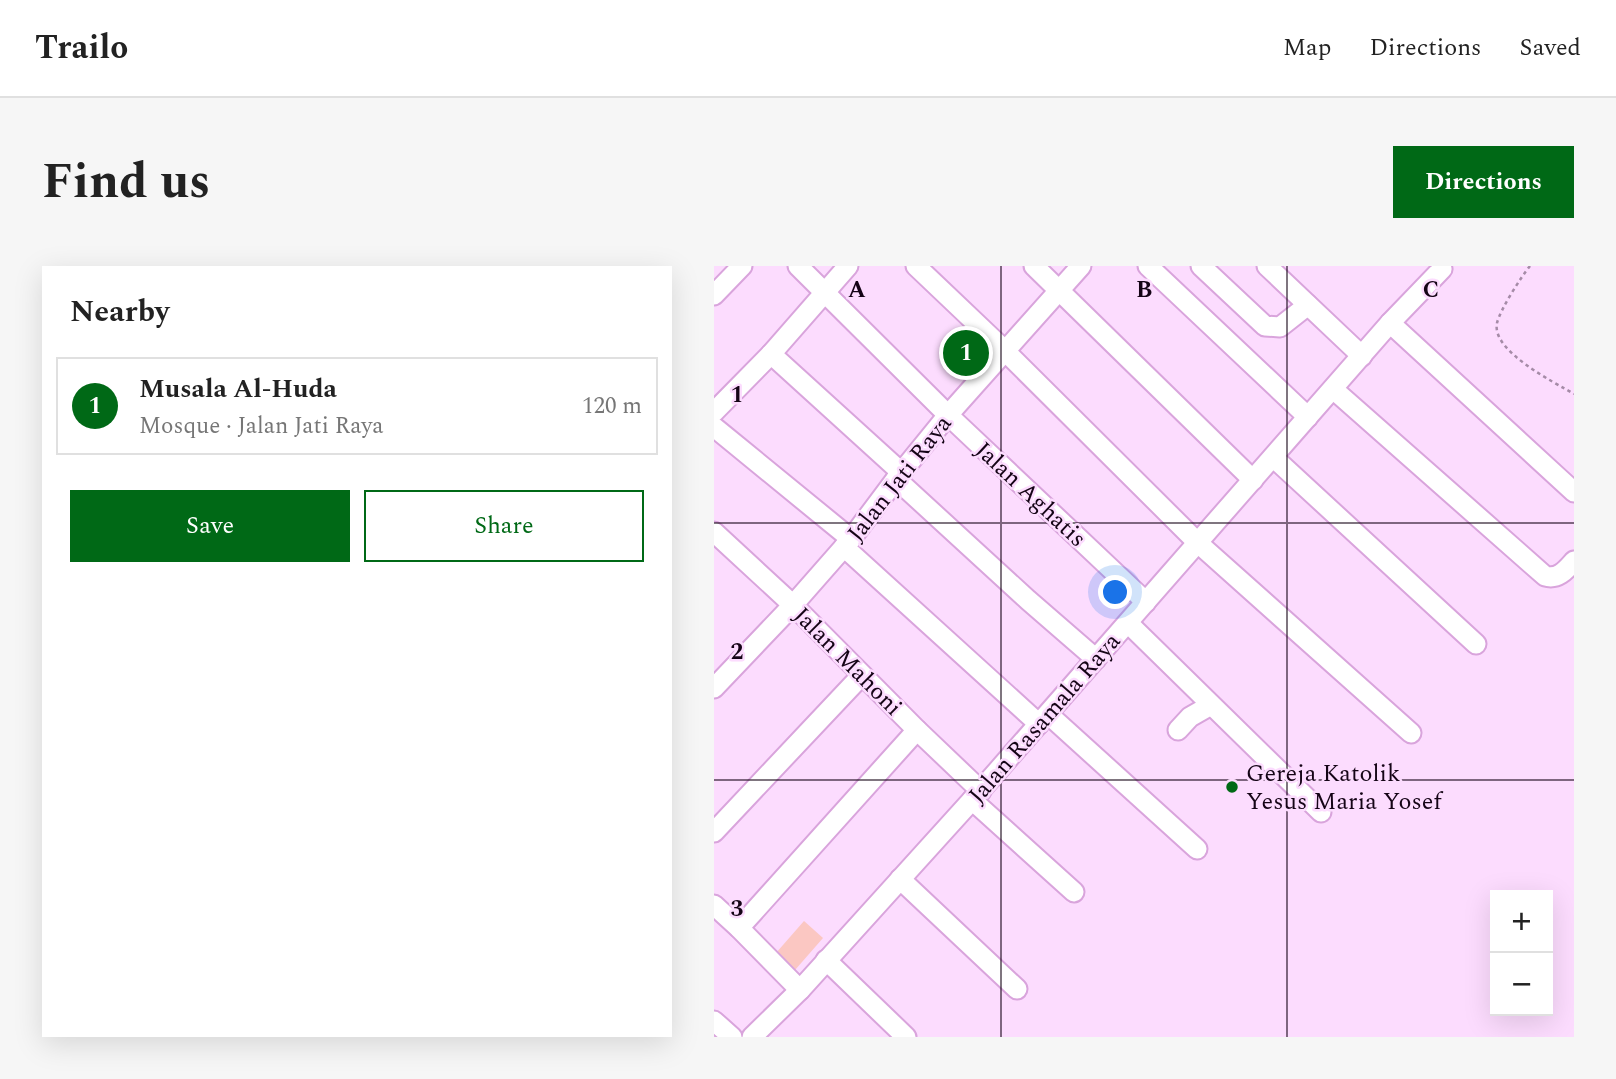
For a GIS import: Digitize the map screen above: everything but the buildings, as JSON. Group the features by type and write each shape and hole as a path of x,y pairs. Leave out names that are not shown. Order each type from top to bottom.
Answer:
{"street":[{"path":"714,295 742,266"},
{"name":"Jalan Aghatis","path":"798,266 948,415 1146,602"},
{"path":"848,266 771,354 715,427 1044,719 1197,849"},
{"path":"916,266 1198,543 1411,733"},
{"path":"1034,266 1253,480"},
{"name":"Jalan Jati Raya","path":"718,675 793,605 848,543 948,415 1081,266"},
{"path":"1148,266 1308,417"},
{"path":"1201,266 1265,326 1280,327 1308,305"},
{"path":"1267,266 1362,356"},
{"name":"Jalan Rasamala Raya","path":"752,1037 800,990 976,795 1441,268"},
{"path":"1390,323 1574,492"},
{"path":"771,354 1028,600 1096,659"},
{"path":"1333,389 1545,576 1555,577 1574,561"},
{"path":"1273,457 1476,644"},
{"name":"Jalan Mahoni","path":"714,532 793,605 917,730 976,795 1074,892"},
{"path":"1128,623 1321,812"},
{"path":"714,832 862,675"},
{"path":"1178,730 1190,717 1211,705"},
{"path":"739,928 917,730"},
{"path":"900,879 1017,989"},
{"path":"714,905 800,990"},
{"path":"827,960 906,1037"}],"path":[{"path":"1530,266 1511,294 1497,323 1497,332 1507,350 1574,394"}],"shaded area":[{"path":"804,921 823,938 795,970 776,953"}],"place":[{"name":"Musala Al-Huda","path":"966,353"},
{"name":"Gereja Katolik Yesus Maria Yosef","path":"1232,787"}]}
